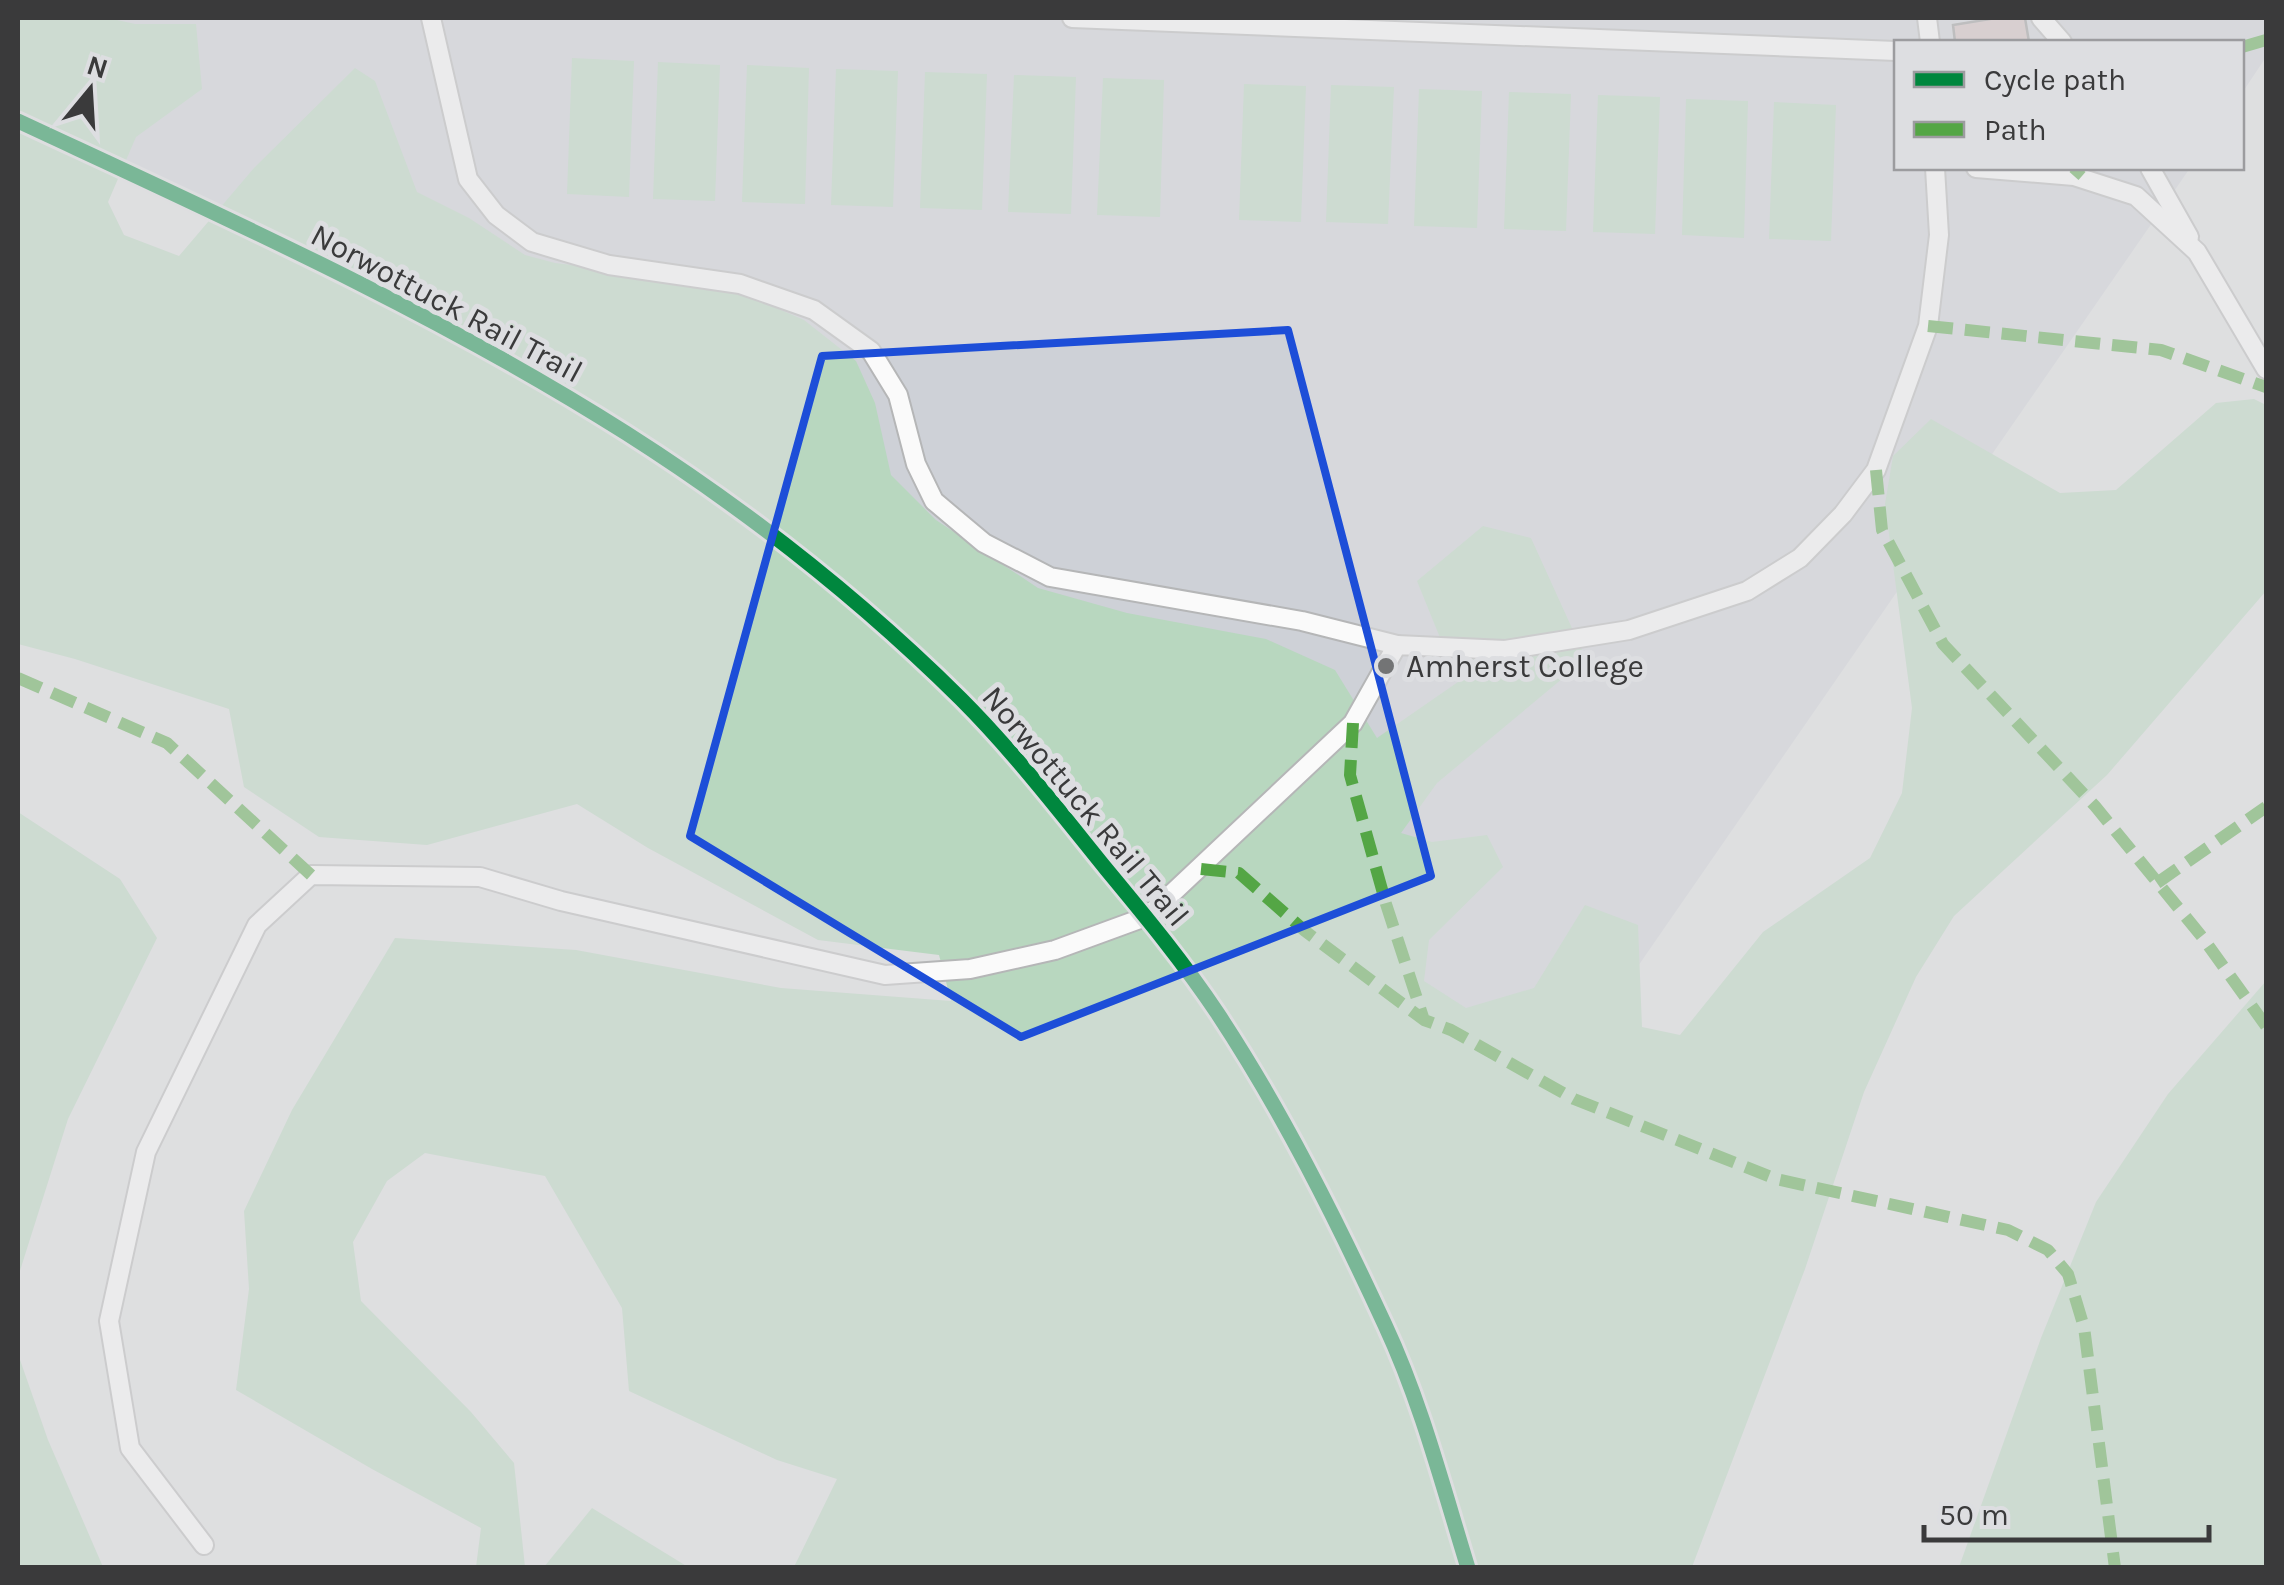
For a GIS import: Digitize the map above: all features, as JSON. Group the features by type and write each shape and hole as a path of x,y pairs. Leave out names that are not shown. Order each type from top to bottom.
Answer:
{"lane":[{"path":"431,18 468,179 496,215 532,242 608,265 740,284 814,310 871,351 898,395 916,464 934,501 984,543 1050,577 1302,621 1397,645 1505,650 1628,630 1747,591 1800,558 1843,514 1876,470 1928,326 1939,235 1935,170"},
{"path":"1072,18 1894,51"},
{"path":"2041,18 2060,40"},
{"path":"2000,170 2074,176 2136,196 2198,252"},
{"path":"2151,170 2266,369"},
{"path":"204,1545 130,1448 109,1321 146,1152 256,926 311,875 480,877 561,901 885,975 970,970 1056,950 1148,916 1352,723 1397,645"}],"highlighted area":[{"path":"1288,330 1431,876 1021,1037 690,836 822,356"}],"shaded area":[{"name":"Amherst College","path":"18,18 2266,18 2266,57 2244,90 2244,40 1894,40 1894,170 2189,170 1387,1329 276,241 18,121"}],"green space":[{"path":"18,18 108,18 135,24 196,24 202,89 136,137 108,202 124,235 179,256 254,168 355,68 375,81 417,192 469,218 525,255 555,263 716,282 804,320 856,361 875,403 891,475 936,520 1038,588 1127,613 1266,639 1335,670 1377,738 1458,682 1417,581 1483,526 1531,538 1586,659 1437,783 1401,833 1432,842 1487,835 1503,867 1429,940 1424,981 1466,1008 1534,988 1585,905 1638,925 1642,1027 1680,1035 1763,932 1870,858 1902,793 1912,708 1885,504 1893,456 1931,419 2060,493 2116,490 2216,403 2254,399 2266,405 2266,591 2107,775 1954,916 1916,977 1864,1092 1805,1269 1692,1567 794,1567 837,1479 777,1460 629,1391 622,1308 545,1176 425,1153 387,1181 353,1242 361,1301 471,1412 514,1463 525,1567 476,1567 481,1528 236,1390 249,1289 244,1211 292,1110 395,938 576,950 781,988 951,1001 939,955 818,940 648,848 577,804 427,845 319,837 244,787 229,709 18,644"},
{"path":"572,58 634,61 629,197 567,194"},
{"path":"658,62 720,65 715,201 653,199"},
{"path":"747,65 809,68 805,204 742,202"},
{"path":"836,69 898,71 893,207 831,205"},
{"path":"925,72 987,74 982,210 920,208"},
{"path":"1014,75 1076,77 1071,214 1008,212"},
{"path":"1103,78 1164,80 1160,217 1097,215"},
{"path":"1244,84 1306,86 1301,222 1239,220"},
{"path":"1331,85 1394,87 1388,224 1326,222"},
{"path":"1419,89 1482,91 1477,228 1414,226"},
{"path":"1509,92 1571,94 1566,231 1504,229"},
{"path":"1598,95 1660,97 1655,234 1593,232"},
{"path":"1686,99 1748,101 1744,238 1682,235"},
{"path":"1774,102 1836,105 1831,241 1769,239"},
{"path":"18,812 120,879 157,938 68,1119 18,1277"},
{"path":"2266,981 2266,1567 1959,1567 2041,1338 2096,1202 2168,1094"},
{"path":"18,1354 48,1440 103,1567 18,1567"},
{"path":"592,1508 688,1567 544,1567"}],"building":[{"path":"2025,18 2029,40 1955,40 1953,25"}],"marked path":[{"path":"2244,46 2266,40"},
{"path":"2074,176 2079,170"},
{"path":"1928,326 2161,350 2266,387"},
{"path":"1876,470 1882,530 1943,644 2095,806 2203,938 2266,1026"},
{"path":"18,678 167,743 311,875"},
{"path":"1353,723 1350,775 1423,1017"},
{"path":"2157,883 2266,807"},
{"path":"1201,869 1239,873 1305,931 1424,1020 1451,1030 1574,1099 1776,1179 2008,1230 2048,1250 2068,1274 2084,1327 2115,1568"}],"cycle path":[{"name":"Norwottuck Rail Trail","path":"18,121 404,306 626,433 801,557 961,699 1000,740 1164,940 1218,1014 1264,1089 1328,1206 1398,1354 1431,1445 1468,1568"}],"place":[{"name":"Amherst College","path":"1386,666"}]}
